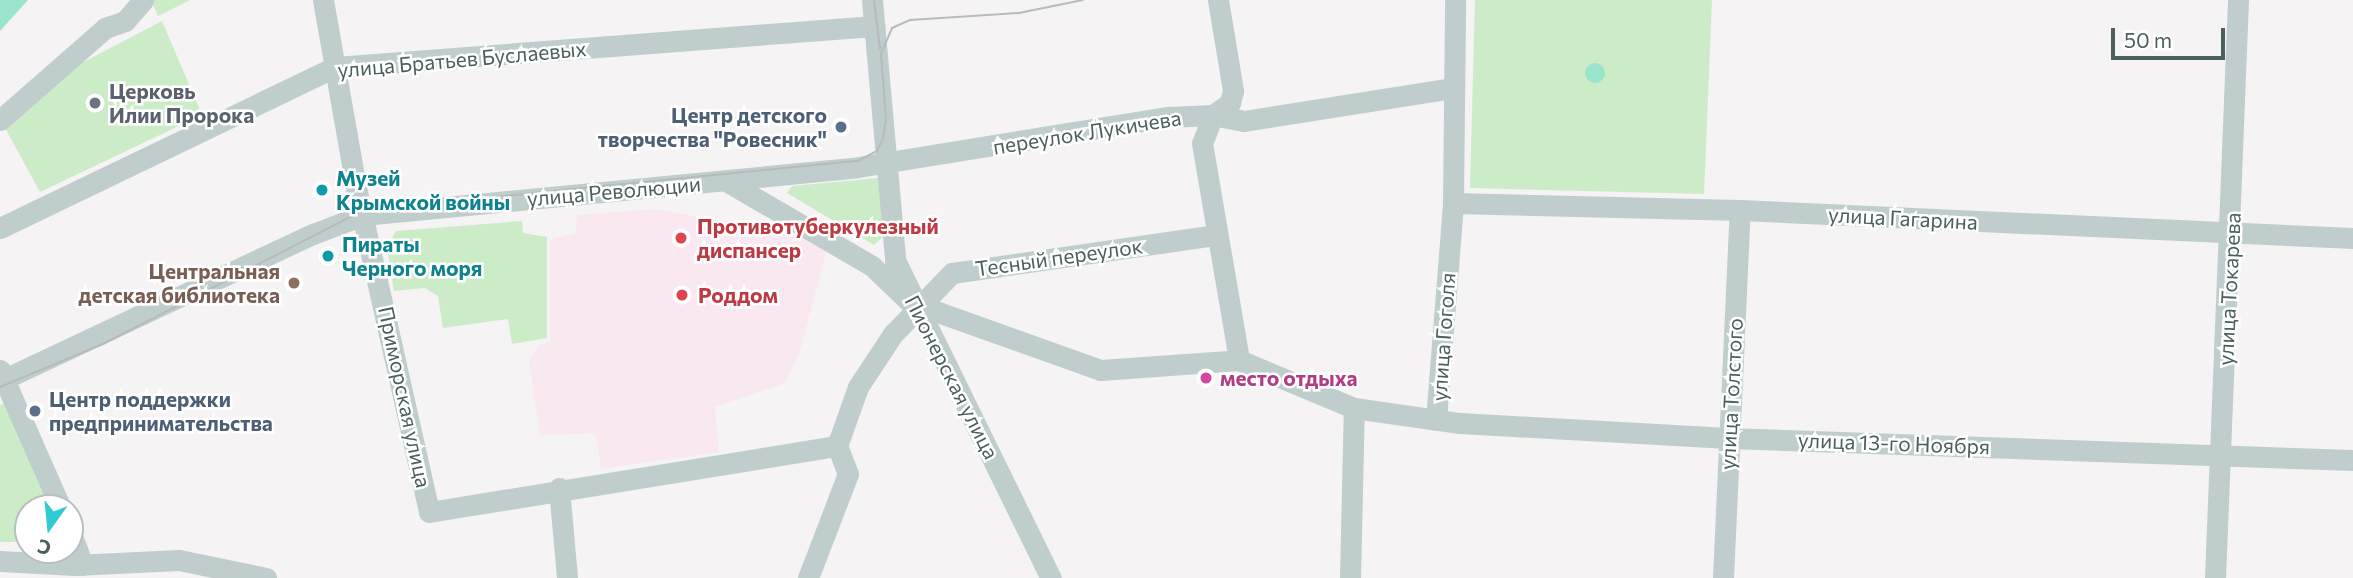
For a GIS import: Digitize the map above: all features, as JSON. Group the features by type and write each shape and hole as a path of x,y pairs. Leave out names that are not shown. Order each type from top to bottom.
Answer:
{"street":[{"path":"0,120 105,28 125,21 143,0"},
{"name":"Приморская улица","path":"323,0 363,215 429,512 559,488 837,446"},
{"name":"Пионерская улица","path":"872,0 895,260 1051,578"},
{"path":"1218,0 1233,91 1230,103 1213,115 1202,143 1239,360"},
{"name":"улица Гоголя","path":"1354,408 1436,420 1453,204 1455,0"},
{"name":"улица Токарева","path":"2215,578 2232,233 2238,0"},
{"name":"улица Братьев Буслаевых","path":"0,228 335,67 874,26"},
{"name":"переулок Лукичева","path":"886,162 1168,117 1213,115 1244,121 1453,88"},
{"name":"улица Революции","path":"1,377 313,234 363,215 726,181 886,162"},
{"path":"726,181 872,266 917,309 935,311 1101,370 1239,360 1354,408 1350,578"},
{"name":"улица Гагарина","path":"1453,204 1740,210 2353,238"},
{"name":"улица Толстого","path":"1723,578 1740,210"},
{"name":"Тесный переулок","path":"837,446 859,387 893,334 951,273 1216,235"},
{"path":"872,266 895,260"},
{"path":"1,377 55,494"},
{"name":"улица 13-го Ноября","path":"1436,420 1728,438 2353,460"},
{"path":"808,578 848,474 837,446"},
{"path":"559,488 567,578"},
{"path":"2,560 89,569 178,560 266,578"},
{"path":"2,560 48,578"}],"shaded area":[{"path":"0,0 28,0 0,31"},
{"path":"151,0 190,0 158,16"},
{"path":"1475,0 1712,0 1704,194 1470,188"},
{"path":"162,21 202,115 40,192 5,128 74,67"},
{"path":"1595,63 1602,66 1605,73 1602,80 1595,83 1588,80 1585,73 1588,66"},
{"path":"878,178 884,236 874,245 787,193 792,186"},
{"name":"Роддом","path":"656,209 805,237 827,249 800,351 785,383 715,407 719,452 601,469 595,433 540,435 529,362 539,345 550,342 550,240 576,233 577,215"},
{"path":"522,221 523,233 547,237 547,338 512,344 508,319 443,328 438,296 425,288 394,291 387,246 396,231"},
{"path":"7,403 44,494 14,494 14,542 0,542 0,405"}],"tram line":[{"path":"874,0 880,49"},
{"path":"0,387 105,343 364,210 858,161 877,151 883,138 886,118 881,54 892,28 910,20 1019,13 1083,0"}],"place":[{"name":"Церковь Илии Пророка","path":"95,103"},
{"name":"Центр детского творчества \"Ровесник\"","path":"841,127"},
{"name":"Музей Крымской войны","path":"322,190"},
{"name":"Противотуберкулезный диспансер","path":"681,238"},
{"name":"Пираты Черного моря","path":"328,256"},
{"name":"Центральная детская библиотека","path":"294,283"},
{"name":"Роддом","path":"682,295"},
{"name":"место отдыха","path":"1206,378"},
{"name":"Центр поддержки предпринимательства","path":"35,411"}]}
